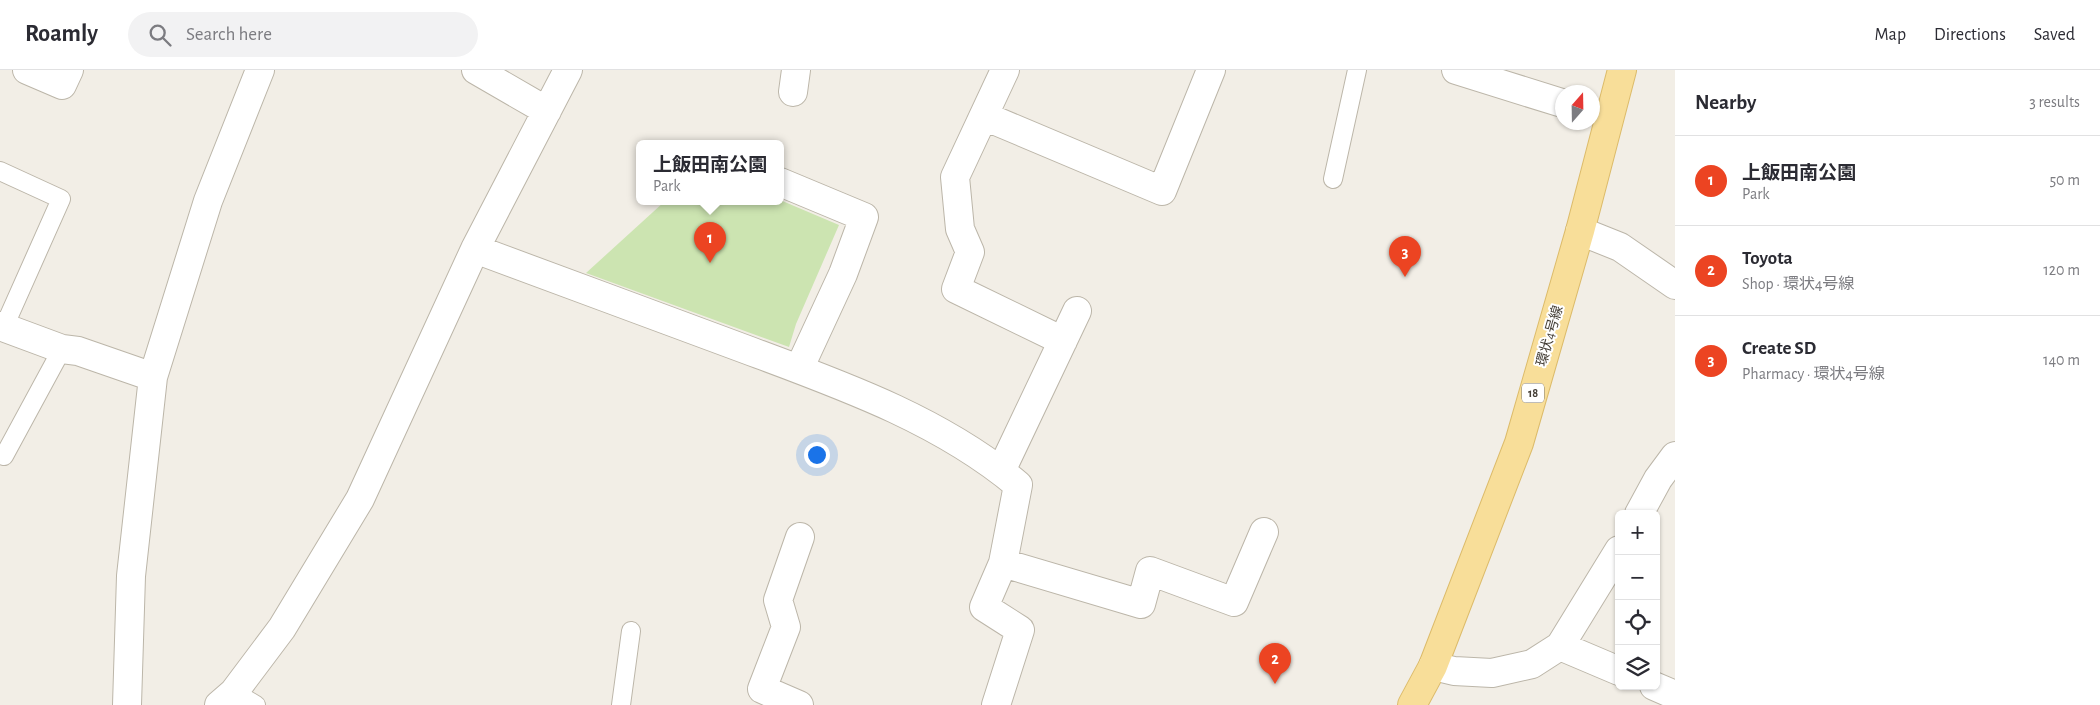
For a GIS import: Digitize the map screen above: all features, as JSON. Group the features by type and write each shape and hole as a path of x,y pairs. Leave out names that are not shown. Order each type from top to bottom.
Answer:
{"main road":[{"name":"環状4号線","path":"1412,705 1433,666 1519,443 1580,231 1601,114 1622,70"}],"street":[{"path":"27,70 62,86 69,70"},
{"path":"127,705 131,576 153,377 208,201 260,70"},
{"path":"476,70 547,111"},
{"path":"237,701 360,499 475,249 568,70"},
{"path":"1005,70 955,177 960,229 970,252 956,289 1063,341"},
{"path":"984,116 1162,191 1211,70"},
{"path":"1456,70 1555,101"},
{"path":"784,184 864,217 843,274 799,369"},
{"path":"1580,231 1620,247 1675,285"},
{"path":"475,249 799,369 915,417 1001,471 1018,485 1003,564 984,607 1020,630 996,705"},
{"path":"1001,471 1077,311"},
{"path":"2,327 62,349 78,351 153,377"},
{"path":"1640,510 1658,479 1675,456"},
{"path":"1003,564 1141,604 1150,570 1234,602 1264,532"},
{"path":"799,705 762,689 786,627 778,600 800,538"},
{"path":"1433,666 1454,671 1492,674 1532,664 1560,646 1616,555"},
{"path":"1560,646 1615,669"},
{"path":"1660,689 1675,695"}],"lane":[{"path":"1333,179 1357,70"},
{"path":"0,171 61,199 2,327"},
{"path":"0,455 4,456 62,349"},
{"path":"621,705 631,631"}],"green space":[{"path":"784,202 839,225 796,324 789,347 586,273 661,205 784,205"}],"place":[{"name":"上飯田南公園","path":"710,263"},
{"name":"Create SD","path":"1405,277"},
{"name":"Toyota","path":"1275,684"}]}
